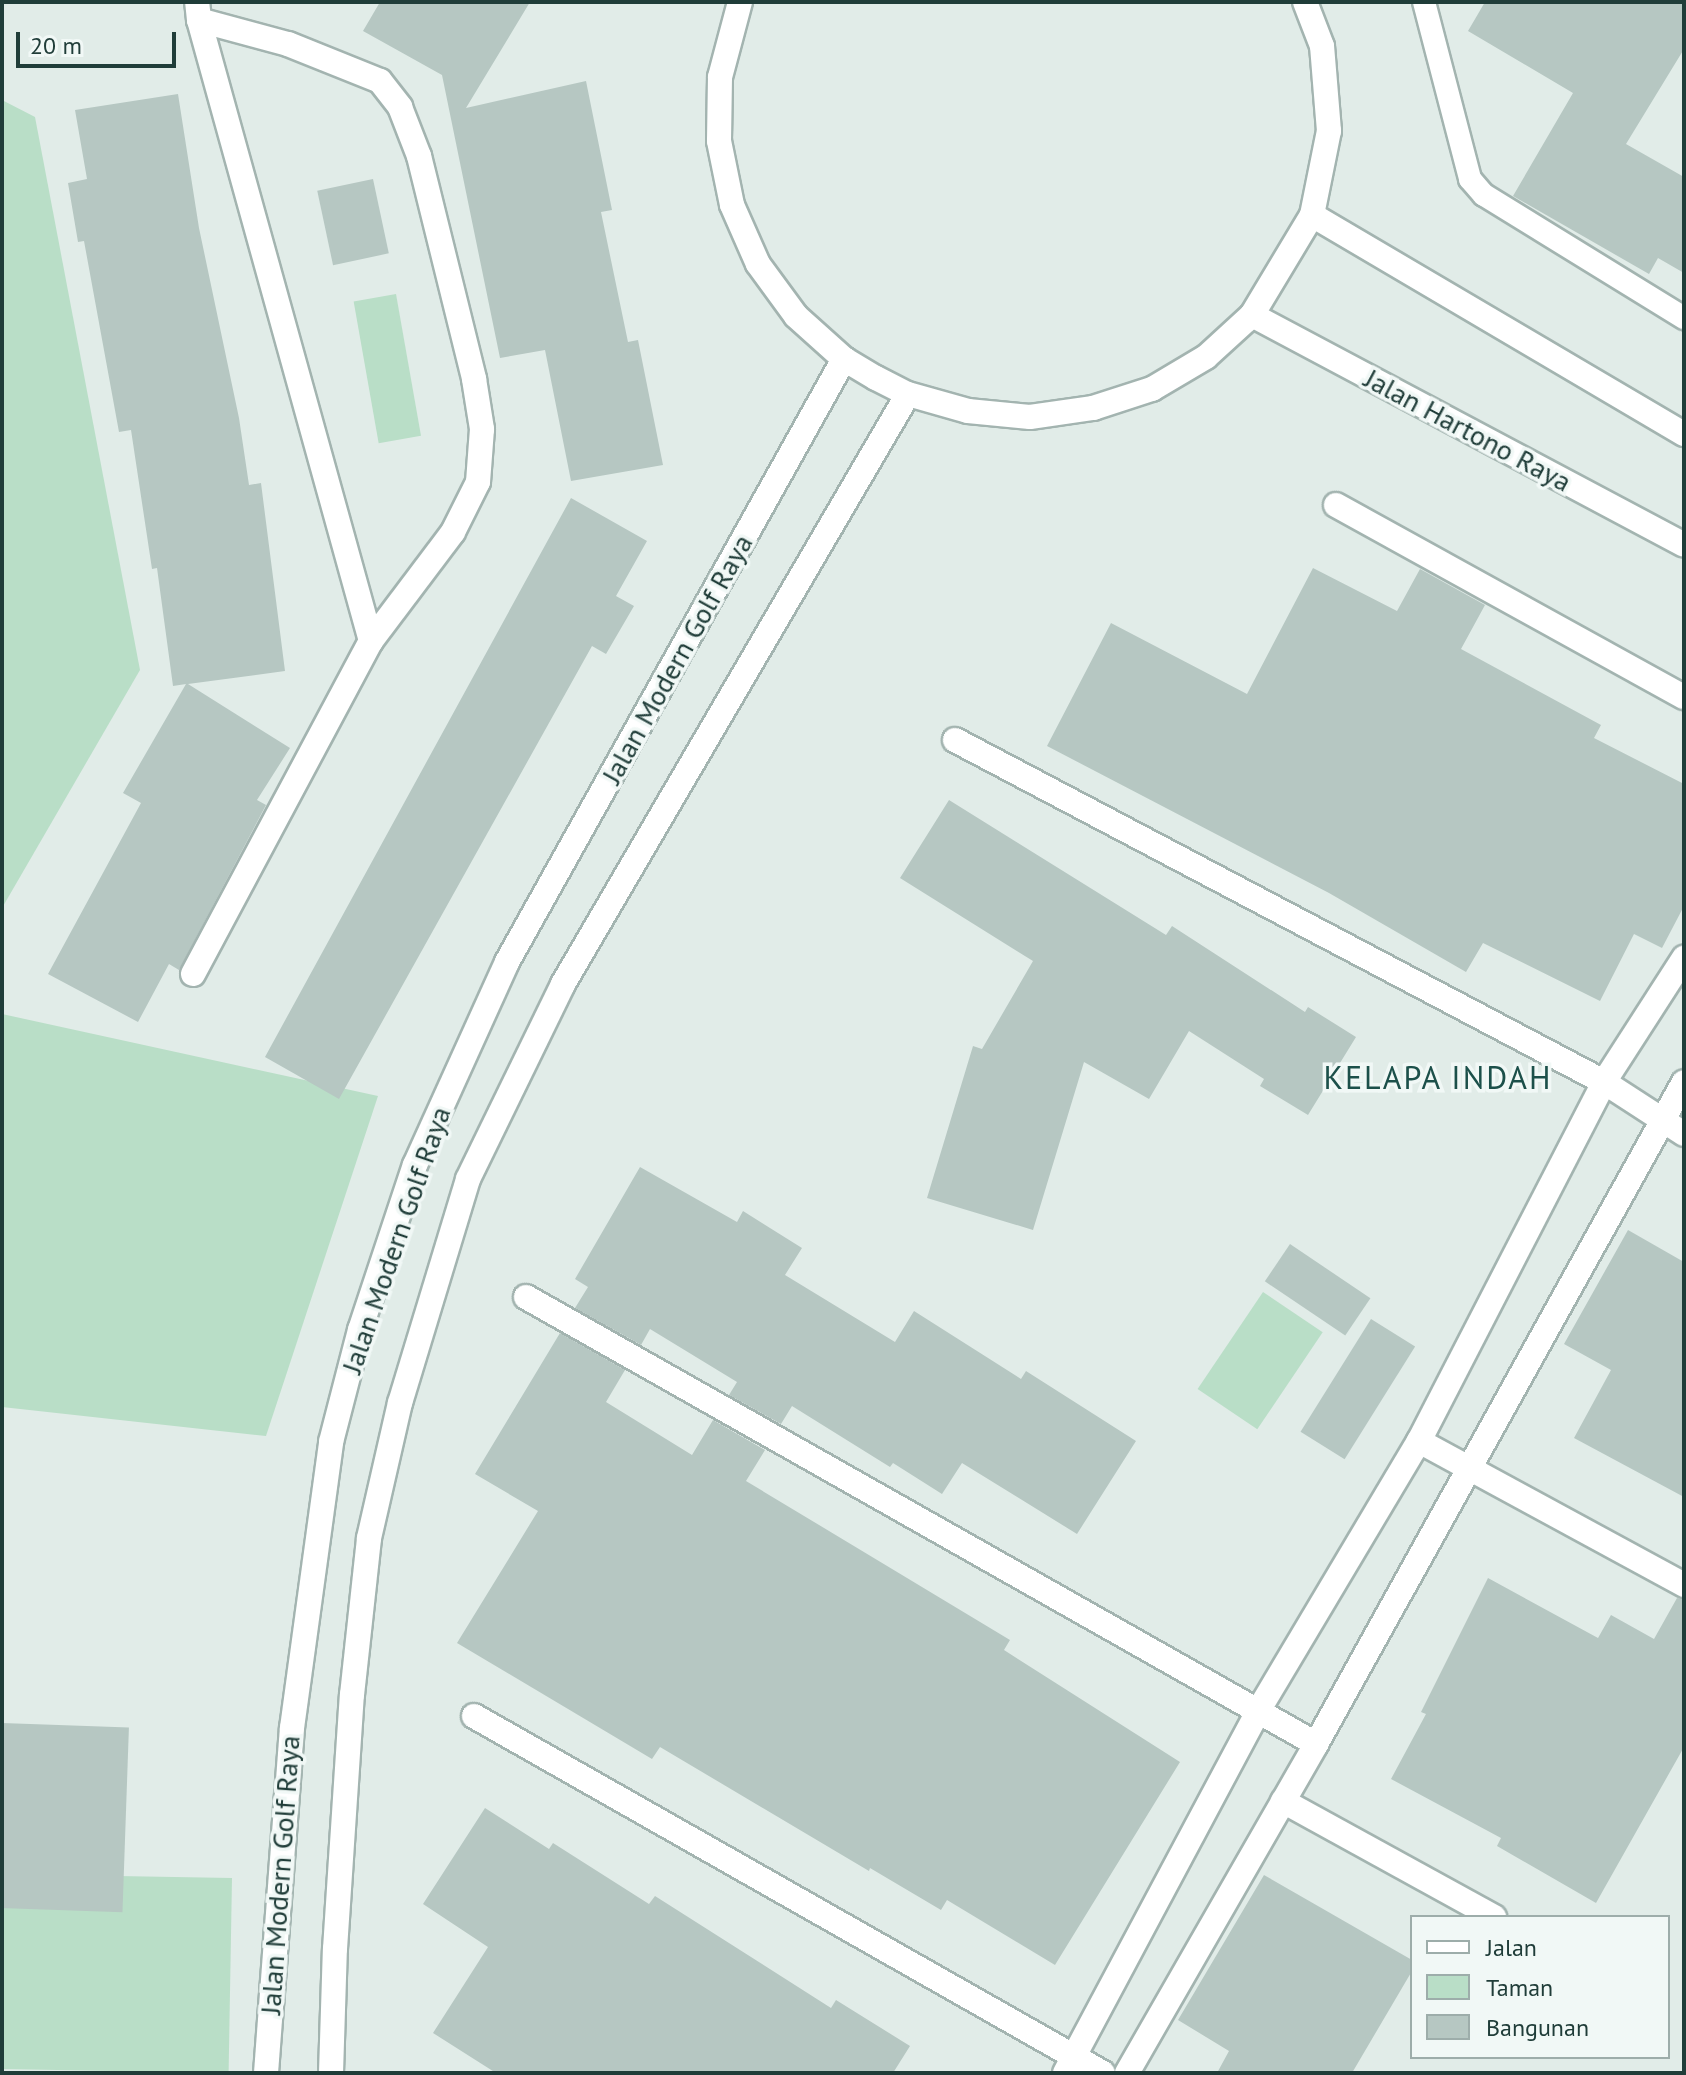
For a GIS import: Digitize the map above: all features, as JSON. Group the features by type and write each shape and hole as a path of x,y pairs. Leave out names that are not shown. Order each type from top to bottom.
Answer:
{"street":[{"path":"740,2 720,77 719,141 732,205 758,264 796,316 844,359 908,394 968,411 1030,417 1093,408 1152,389 1206,357 1252,315 1312,215 1329,131 1322,46 1305,2"},
{"path":"193,974 371,641 453,532 478,482 482,429 474,379 419,156 400,107 380,81 198,11"},
{"path":"198,11 371,641"},
{"path":"1312,215 1684,434"},
{"name":"Jalan Hartono Raya","path":"1252,315 1684,545"},
{"name":"Jalan Modern Golf Raya","path":"266,2073 292,1728 331,1442 360,1330 410,1180 507,962 844,359"},
{"name":"Jalan Modern Golf Raya","path":"331,2073 351,1711 369,1538 400,1403 468,1179 563,984 908,394"},
{"path":"1336,505 1684,697"},
{"path":"955,740 1604,1082 1661,1122 1684,1134"},
{"path":"1070,2065 1258,1711 1419,1441 1604,1082 1684,958"},
{"path":"1127,2073 1316,1744 1684,1082"},
{"path":"526,1297 1316,1744"},
{"path":"1419,1441 1684,1585"},
{"path":"474,1716 1070,2065 1103,2073"},
{"path":"1283,1801 1490,1915"}],"lane":[{"path":"1424,2 1470,179 1484,195 1684,318"}],"green space":[{"path":"2,100 35,117 140,670 2,908"},
{"path":"396,294 421,436 379,443 354,301"},
{"path":"2,1014 378,1096 266,1436 2,1407"},
{"path":"1263,1292 1323,1332 1257,1429 1198,1389"},
{"path":"2,1874 232,1878 229,2073 2,2069"}],"building":[{"path":"380,2 530,2 466,108 586,81 612,210 601,212 628,342 638,340 663,465 571,481 545,350 500,358 442,75 363,31"},
{"path":"1485,2 1684,2 1684,49 1626,144 1684,177 1684,273 1658,258 1649,274 1513,196 1573,93 1468,31"},
{"path":"178,94 199,228 239,418 249,485 261,483 285,671 188,684 290,748 257,800 266,805 179,970 169,964 138,1022 48,974 141,803 123,793 186,684 173,686 157,568 152,569 131,430 119,432 84,241 78,242 68,183 87,179 75,110"},
{"path":"373,179 389,253 333,265 317,191"},
{"path":"571,498 647,541 616,596 634,606 606,654 592,646 339,1099 265,1057"},
{"path":"1313,568 1397,611 1420,569 1485,605 1461,649 1601,725 1594,738 1684,784 1684,906 1662,948 1634,934 1600,1001 1483,943 1466,972 1329,893 1047,746 1111,623 1247,694"},
{"path":"949,800 1166,935 1172,926 1305,1012 1308,1007 1356,1037 1308,1115 1260,1086 1264,1079 1189,1031 1149,1099 1084,1062 1033,1230 927,1198 973,1046 982,1049 1033,961 900,878"},
{"path":"640,1167 737,1222 743,1211 802,1248 785,1275 895,1342 914,1311 1021,1379 1026,1371 1136,1441 1077,1534 962,1463 942,1494 893,1463 890,1467 792,1406 781,1424 729,1395 737,1382 650,1329 641,1345 575,1308 588,1287 575,1279"},
{"path":"1628,1230 1684,1262 1684,1497 1574,1438 1611,1370 1564,1344"},
{"path":"1290,1244 1370,1298 1345,1336 1265,1281"},
{"path":"1371,1319 1415,1347 1345,1459 1301,1432"},
{"path":"560,1333 625,1370 606,1402 692,1455 713,1420 765,1450 746,1481 1010,1640 1004,1650 1180,1762 1055,1965 947,1900 941,1910 870,1868 869,1871 660,1747 652,1759 457,1643 538,1511 475,1474"},
{"path":"1488,1578 1598,1638 1611,1615 1654,1639 1677,1598 1684,1600 1684,1747 1596,1903 1497,1846 1501,1838 1391,1779 1426,1714 1421,1712"},
{"path":"2,1723 129,1727 122,1912 2,1908"},
{"path":"485,1808 549,1849 553,1843 649,1904 655,1896 831,2008 836,2000 910,2046 893,2073 496,2073 433,2033 488,1947 423,1904"},
{"path":"1264,1875 1410,1959 1410,1974 1352,2073 1217,2073 1229,2051 1178,2020"}],"district":[{"name":"KELAPA INDAH","path":"1438,1077"}]}
